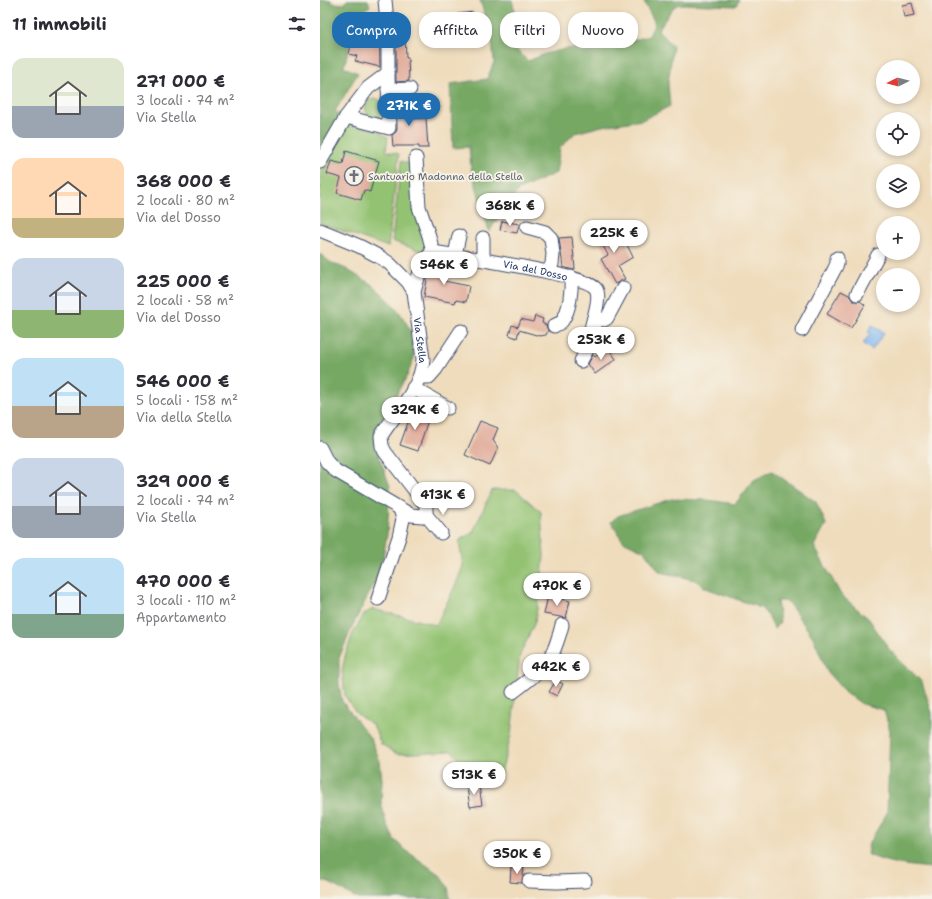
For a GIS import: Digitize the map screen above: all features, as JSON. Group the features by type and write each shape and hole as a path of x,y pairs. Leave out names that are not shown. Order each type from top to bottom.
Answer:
{"street":[{"path":"346,117 389,128 388,32 385,0"},
{"path":"320,162 346,117 368,88 388,73"},
{"path":"388,90 410,89"},
{"path":"414,292 419,274 430,254 433,252 419,207 416,158"},
{"path":"527,227 545,232 551,238 553,254 552,264 548,272"},
{"name":"Via Stella","path":"320,230 359,246 390,263 414,292 423,360 422,368 420,377 381,436 381,441 392,464 426,505 426,515"},
{"path":"455,256 458,236"},
{"path":"483,238 483,259"},
{"name":"Via del Dosso","path":"433,252 483,259 548,272 571,277 590,284 596,289 598,295 594,323"},
{"path":"802,330 834,270 837,258"},
{"path":"857,294 876,259"},
{"path":"554,326 562,322 567,308 572,284 571,277"},
{"path":"581,361 590,344 594,323 607,318 623,288"},
{"path":"420,377 429,377 461,332"},
{"path":"413,388 448,408"},
{"path":"320,448 327,462 336,471 411,515 426,515 441,533"},
{"path":"378,599 399,537 403,519 400,509"},
{"path":"513,692 548,661 562,625"},
{"path":"529,881 585,881"}],"green space":[{"path":"320,0 331,0 331,3 345,4 347,0 368,0 370,6 360,12 332,12 332,48 349,48 344,67 358,73 335,111 343,117 320,156"},
{"path":"480,0 512,0 515,12 500,12 500,48 516,48 528,61 545,54 565,49 638,48 638,39 649,36 655,23 643,0 739,0 736,6 676,5 658,30 673,46 668,84 670,106 642,120 602,126 575,133 560,148 556,173 519,190 503,210 489,232 471,168 469,147 453,148 450,84 487,79 494,62 492,12 484,12"},
{"path":"373,99 378,99 384,105 382,109 384,112 383,114 376,118 370,117 365,110 367,102"},
{"path":"346,121 376,130 388,137 386,151 399,154 388,247 320,223 320,173"},
{"path":"401,161 411,164 426,238 426,253 392,241"},
{"path":"320,254 330,262 346,269 371,284 386,297 400,313 411,331 414,358 407,376 375,432 374,443 390,486 387,535 382,561 376,580 353,625 339,658 339,684 342,701 371,739 380,761 382,780 381,802 386,823 394,839 404,849 440,875 448,887 450,899 358,899 329,883 320,880"},
{"path":"772,471 816,502 826,524 814,546 841,595 869,619 889,649 922,682 932,713 932,868 891,862 867,854 869,843 887,813 890,731 884,710 862,704 845,692 828,673 813,637 787,601 777,601 780,622 774,629 769,617 761,608 706,588 695,580 660,572 644,551 623,541 611,522 618,516 671,499 708,500 735,504 754,480"},
{"path":"492,490 516,490 541,512 544,556 535,622 520,655 511,735 499,780 486,780 470,773 452,751 397,754 381,744 373,725 357,714 345,696 342,671 345,656 353,633 364,614 373,609 436,625 463,566 459,541 473,532"}],"water":[{"path":"872,325 884,333 872,350 863,344 870,334 868,332"}],"building":[{"path":"912,3 915,15 904,17 902,5"},
{"path":"350,48 380,48 380,67 355,61 357,56 349,54"},
{"path":"396,48 406,48 406,58 408,58 409,81 396,82"},
{"path":"411,97 411,119 426,118 428,148 419,148 419,146 393,146 392,135 396,132 397,128 396,98"},
{"name":"Santuario Madonna della Stella","path":"346,151 379,161 370,192 364,190 361,200 337,193 341,178 327,174 331,161 343,164"},
{"path":"502,221 519,224 517,233 500,230"},
{"path":"611,227 621,245 626,243 633,257 618,266 625,279 615,284 601,259 608,255 597,235"},
{"path":"572,237 575,269 573,270 563,267 559,238"},
{"path":"435,260 443,262 441,268 447,269 444,281 469,286 466,302 456,300 455,303 424,297 428,274"},
{"path":"841,291 849,295 853,301 860,301 865,305 851,328 827,314"},
{"path":"535,316 543,319 542,323 546,325 548,331 546,335 540,336 519,330 517,338 509,335 512,325 518,327 521,319 533,322"},
{"path":"608,348 616,359 595,374 588,364 593,355 595,357"},
{"path":"412,411 429,417 418,451 400,445"},
{"path":"480,421 498,428 493,440 498,448 490,466 465,455"},
{"path":"548,596 570,601 566,618 544,614"},
{"path":"556,680 563,684 557,696 549,692"},
{"path":"479,786 482,805 470,807 467,788"},
{"path":"511,867 524,868 522,883 510,882"}],"place":[{"name":"Santuario Madonna della Stella","path":"354,176"}]}
